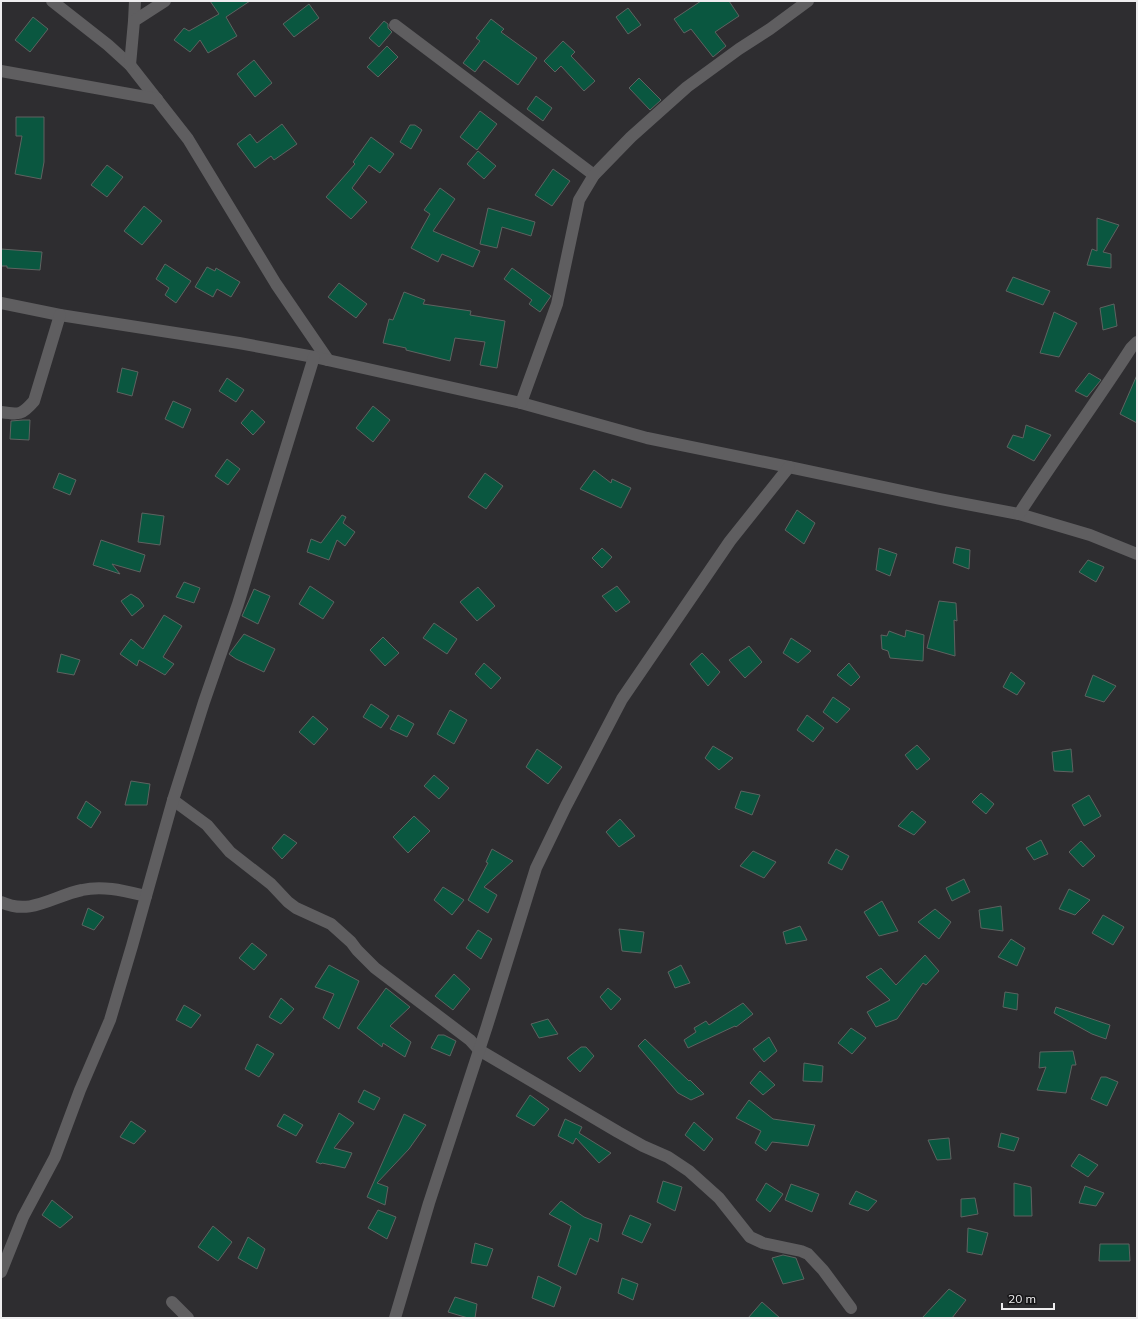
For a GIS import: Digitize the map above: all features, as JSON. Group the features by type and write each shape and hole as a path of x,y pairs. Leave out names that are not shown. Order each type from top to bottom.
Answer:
{"street":[{"path":"52,1 130,64 188,139 276,284 328,360"},
{"path":"130,64 134,21 134,1"},
{"path":"134,21 165,1"},
{"path":"521,403 557,304 579,200 594,175 631,137 687,87 808,1"},
{"path":"395,25 594,175"},
{"path":"1,71 157,99"},
{"path":"1,303 60,315 238,343 328,360 521,403 647,438 1019,514 1090,535 1137,554"},
{"path":"1,412 15,414 26,410 34,401 60,315"},
{"path":"1019,514 1047,471 1099,398 1131,348 1137,342"},
{"path":"1,1272 23,1217 55,1157 80,1090 110,1020 173,800 204,702 238,604 314,357"},
{"path":"395,1318 536,868 566,806 622,700 730,541 789,467"},
{"path":"173,800 207,825 230,852 271,884 288,902 296,908 331,924 375,968 470,1040 479,1050 618,1132 668,1158 689,1171 719,1198 750,1237 762,1243 801,1251 808,1254 823,1270 851,1308"},
{"path":"1,902 21,907 32,907 82,890 99,888 121,890 146,896"},
{"path":"172,1302 188,1318"}],"building":[{"path":"210,1 250,1 226,17 237,36 208,53 200,40 190,52 174,40 184,28 189,31 219,14"},
{"path":"701,1 729,1 739,16 715,32 726,46 713,57 691,29 684,33 674,19"},
{"path":"309,4 319,18 294,37 283,24"},
{"path":"628,8 641,25 628,34 616,17"},
{"path":"33,17 48,29 30,52 15,40"},
{"path":"491,19 504,29 501,32 537,58 518,85 484,60 475,72 463,63 480,41 476,38"},
{"path":"384,21 388,24 388,28 392,32 379,47 369,38"},
{"path":"563,41 575,52 571,56 595,81 584,91 561,66 555,72 544,61"},
{"path":"387,46 398,57 378,77 367,67"},
{"path":"254,60 272,83 255,97 237,74"},
{"path":"639,78 661,100 650,110 629,88"},
{"path":"536,96 552,108 543,121 527,109"},
{"path":"480,111 497,124 477,150 460,137"},
{"path":"16,117 44,117 44,162 41,179 15,174 22,136 16,136"},
{"path":"282,124 297,144 274,160 271,156 255,168 237,144 250,134 257,143"},
{"path":"410,125 415,125 422,130 411,149 400,142"},
{"path":"371,137 394,154 380,173 369,165 352,188 367,202 351,219 326,197 355,164 353,162"},
{"path":"478,151 496,166 484,179 467,164"},
{"path":"107,165 123,177 107,197 91,185"},
{"path":"553,169 570,181 552,206 535,195"},
{"path":"440,188 455,199 433,231 480,251 473,267 442,254 438,262 411,248 430,214 424,210"},
{"path":"144,206 162,221 142,245 124,231"},
{"path":"488,208 535,222 531,236 502,227 497,248 480,244"},
{"path":"1097,218 1119,225 1103,252 1111,254 1111,268 1087,265 1092,249 1097,251"},
{"path":"1,249 42,252 40,270 7,268 7,266 1,266"},
{"path":"165,264 191,281 176,303 165,295 169,288 156,279"},
{"path":"207,267 215,271 216,268 240,282 231,297 217,289 213,297 195,287"},
{"path":"512,268 551,296 540,312 529,304 532,300 504,279"},
{"path":"1013,277 1050,291 1043,305 1006,291"},
{"path":"339,283 367,304 356,318 328,297"},
{"path":"404,292 425,300 423,304 471,311 470,315 505,321 497,368 480,365 485,342 455,338 450,361 383,343 389,319 393,320"},
{"path":"1114,304 1117,326 1103,330 1100,308"},
{"path":"1054,312 1077,323 1059,357 1040,353"},
{"path":"122,368 138,372 132,396 117,392"},
{"path":"1089,373 1101,380 1087,397 1075,391"},
{"path":"1137,375 1137,423 1120,414"},
{"path":"227,378 244,390 236,402 219,391"},
{"path":"173,401 191,409 183,428 165,419"},
{"path":"373,406 390,420 373,442 356,428"},
{"path":"252,410 265,422 253,435 241,423"},
{"path":"30,420 29,440 10,439 11,421"},
{"path":"1026,425 1051,435 1034,461 1007,447 1013,435 1023,438"},
{"path":"227,459 240,469 228,485 215,476"},
{"path":"594,470 611,483 612,479 631,488 621,508 580,489"},
{"path":"59,473 76,480 70,495 53,488"},
{"path":"485,473 503,486 486,509 468,497"},
{"path":"797,510 815,523 804,544 785,530"},
{"path":"142,513 164,516 160,545 138,542"},
{"path":"342,515 346,517 343,523 355,532 345,546 337,540 329,560 307,552 311,539 321,543"},
{"path":"101,540 145,555 140,572 112,564 120,574 93,565"},
{"path":"956,547 970,550 969,569 953,563"},
{"path":"602,548 612,557 602,568 592,558"},
{"path":"879,548 897,554 890,576 876,570"},
{"path":"1088,560 1104,567 1096,582 1079,572"},
{"path":"184,582 200,588 194,603 176,597"},
{"path":"310,586 334,602 323,619 299,604"},
{"path":"617,586 630,602 616,612 602,596"},
{"path":"478,587 495,606 477,621 460,602"},
{"path":"254,589 270,596 258,624 242,616"},
{"path":"131,594 139,599 144,606 132,616 121,601"},
{"path":"939,601 956,603 957,621 954,620 955,656 927,648"},
{"path":"164,615 182,626 163,657 174,664 165,675 139,660 137,666 120,654 131,639 143,649"},
{"path":"434,623 457,639 447,654 423,638"},
{"path":"906,630 924,635 923,661 890,658 888,651 882,649 881,635 887,636 889,631 905,637"},
{"path":"244,634 275,649 264,672 236,659 229,654"},
{"path":"383,637 399,653 385,666 370,650"},
{"path":"791,638 811,651 798,663 783,653"},
{"path":"749,646 762,662 745,678 729,660"},
{"path":"702,653 720,672 708,686 690,664"},
{"path":"61,654 80,660 74,675 57,672"},
{"path":"484,663 501,678 491,689 475,674"},
{"path":"849,663 860,677 851,686 837,675"},
{"path":"1011,672 1025,683 1017,695 1003,687"},
{"path":"1093,675 1116,686 1104,702 1085,696"},
{"path":"833,697 850,709 837,723 823,712"},
{"path":"371,704 389,716 381,728 363,717"},
{"path":"450,710 467,720 454,744 437,734"},
{"path":"398,715 414,724 407,737 390,729"},
{"path":"807,715 824,728 813,742 797,730"},
{"path":"313,716 328,729 314,745 299,732"},
{"path":"917,745 930,759 917,770 905,755"},
{"path":"713,746 733,758 719,770 705,758"},
{"path":"537,749 562,767 548,784 526,767"},
{"path":"1071,749 1073,772 1054,771 1052,752"},
{"path":"434,775 449,788 439,799 424,786"},
{"path":"131,781 150,784 147,805 125,805"},
{"path":"741,791 760,795 752,815 735,808"},
{"path":"981,793 994,804 986,814 972,802"},
{"path":"1089,795 1101,816 1084,826 1072,805"},
{"path":"86,801 101,812 91,828 77,818"},
{"path":"912,811 926,822 914,835 898,826"},
{"path":"414,816 430,831 408,853 393,837"},
{"path":"620,819 635,836 619,847 606,832"},
{"path":"284,834 297,843 282,859 272,848"},
{"path":"1041,840 1048,854 1034,860 1026,848"},
{"path":"1081,841 1095,856 1083,867 1069,852"},
{"path":"492,849 513,861 484,887 497,895 488,913 468,900 488,863 486,862"},
{"path":"836,849 849,856 842,870 828,863"},
{"path":"753,851 776,862 764,878 740,866"},
{"path":"964,879 970,892 952,901 946,888"},
{"path":"443,887 464,900 452,915 434,900"},
{"path":"1069,889 1090,900 1075,915 1059,909"},
{"path":"882,901 898,931 879,936 864,912"},
{"path":"1001,906 1003,931 981,928 979,910"},
{"path":"88,908 104,917 94,930 82,925"},
{"path":"935,909 951,922 939,939 918,922"},
{"path":"1103,915 1124,927 1113,945 1092,933"},
{"path":"800,926 807,940 786,944 783,932"},
{"path":"619,929 644,932 641,953 622,951"},
{"path":"478,930 492,939 481,959 466,948"},
{"path":"1011,939 1025,948 1017,966 998,957"},
{"path":"252,943 267,955 254,970 239,958"},
{"path":"925,955 939,971 926,985 923,983 897,1019 876,1027 867,1012 890,1000 866,977 881,968 896,985"},
{"path":"329,965 359,981 339,1029 323,1018 334,994 315,987"},
{"path":"681,965 690,983 675,988 668,972"},
{"path":"454,974 470,989 453,1010 435,996"},
{"path":"386,988 410,1007 390,1026 411,1042 405,1057 383,1043 382,1047 357,1028"},
{"path":"608,988 621,999 611,1010 600,997"},
{"path":"1005,992 1018,994 1017,1010 1003,1007"},
{"path":"281,998 294,1009 281,1024 269,1017"},
{"path":"743,1003 753,1014 736,1027 735,1026 688,1048 684,1040 696,1032 694,1028 706,1021 709,1025"},
{"path":"184,1005 201,1015 191,1028 176,1020"},
{"path":"1056,1007 1110,1025 1106,1039 1092,1034 1054,1013"},
{"path":"548,1019 558,1034 539,1038 531,1024"},
{"path":"851,1028 866,1038 852,1054 838,1043"},
{"path":"438,1035 444,1035 456,1041 450,1056 431,1048"},
{"path":"769,1037 777,1051 764,1062 753,1049"},
{"path":"645,1039 704,1094 691,1100 678,1093 638,1046"},
{"path":"257,1044 274,1054 259,1077 245,1069"},
{"path":"581,1047 586,1047 594,1056 580,1072 567,1058"},
{"path":"1073,1051 1076,1065 1072,1065 1066,1093 1037,1090 1046,1067 1039,1068 1040,1052"},
{"path":"804,1063 823,1066 822,1082 803,1081"},
{"path":"760,1071 775,1085 763,1095 750,1083"},
{"path":"1101,1077 1106,1077 1118,1082 1107,1106 1091,1099"},
{"path":"364,1090 380,1098 374,1110 358,1102"},
{"path":"530,1095 549,1109 534,1126 516,1116"},
{"path":"749,1100 773,1119 815,1125 808,1146 772,1142 766,1151 755,1143 761,1131 736,1118"},
{"path":"339,1113 354,1123 334,1148 352,1153 345,1168 316,1162"},
{"path":"284,1114 303,1125 296,1136 277,1126"},
{"path":"404,1114 426,1125 409,1149 377,1183 388,1187 385,1205 367,1197"},
{"path":"565,1119 582,1127 579,1133 611,1153 599,1163 576,1138 573,1144 558,1136"},
{"path":"131,1121 146,1131 134,1144 120,1137"},
{"path":"694,1122 713,1139 704,1151 685,1135"},
{"path":"1001,1133 1019,1138 1014,1151 998,1147"},
{"path":"949,1138 951,1159 937,1160 928,1140"},
{"path":"1079,1154 1098,1165 1088,1177 1071,1166"},
{"path":"663,1181 682,1187 675,1211 657,1202"},
{"path":"766,1183 783,1194 770,1212 756,1200"},
{"path":"1014,1183 1031,1187 1032,1216 1014,1216"},
{"path":"791,1184 819,1194 812,1212 785,1200"},
{"path":"1085,1186 1104,1193 1096,1206 1079,1203"},
{"path":"856,1191 877,1201 868,1211 849,1204"},
{"path":"975,1198 978,1214 961,1217 961,1199"},
{"path":"52,1200 73,1217 60,1228 42,1215"},
{"path":"561,1201 584,1217 602,1224 598,1242 590,1238 576,1275 558,1266 571,1226 549,1214"},
{"path":"378,1210 396,1217 387,1239 368,1228"},
{"path":"630,1215 651,1224 642,1243 622,1234"},
{"path":"213,1226 232,1242 218,1261 198,1247"},
{"path":"968,1228 988,1233 982,1255 967,1252"},
{"path":"248,1237 265,1249 257,1269 238,1258"},
{"path":"475,1243 493,1249 487,1266 471,1263"},
{"path":"1100,1244 1129,1244 1130,1261 1099,1261"},
{"path":"783,1255 796,1258 804,1279 783,1284 772,1258"},
{"path":"538,1276 561,1287 554,1307 532,1298"},
{"path":"622,1278 638,1284 633,1300 618,1293"},
{"path":"949,1289 966,1300 952,1318 922,1318"},
{"path":"455,1297 477,1304 475,1318 468,1318 448,1312"},
{"path":"762,1302 780,1318 748,1318"}]}
